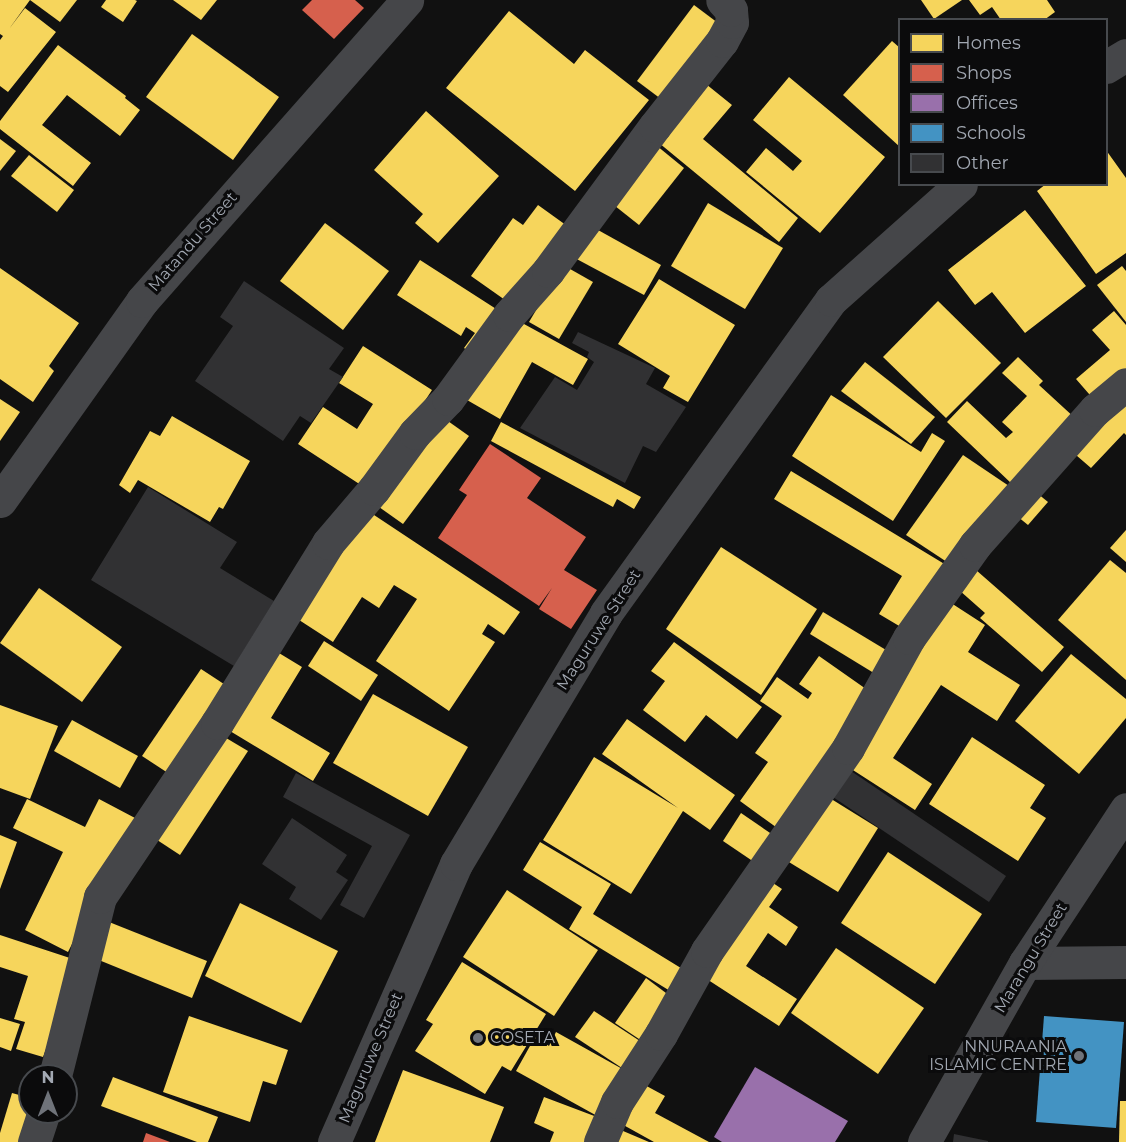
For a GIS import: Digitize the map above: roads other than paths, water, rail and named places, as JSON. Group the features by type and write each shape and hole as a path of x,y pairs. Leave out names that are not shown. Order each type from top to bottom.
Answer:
{"street":[{"name":"Matandu Street","path":"0,501 142,301 407,0"},
{"path":"58,1064 100,897 217,723 328,543 374,489 415,433 448,399 509,315 548,272 655,126 722,41 732,22 731,10 722,0"},
{"path":"1108,66 1126,55"},
{"name":"Maguruwe Street","path":"334,1142 456,864 606,613 831,300 959,186"},
{"path":"600,1142 618,1102 661,1034 708,951 848,748 909,638 975,545 1095,410 1126,384"},
{"name":"Marangu Street","path":"924,1142 1025,963 1126,809"},
{"path":"1025,963 1126,962"},
{"path":"34,1142 40,1124"}],"place":[{"name":"COSETA","path":"478,1038"},
{"name":"NNURAANIA ISLAMIC CENTRE","path":"1079,1056"}]}
